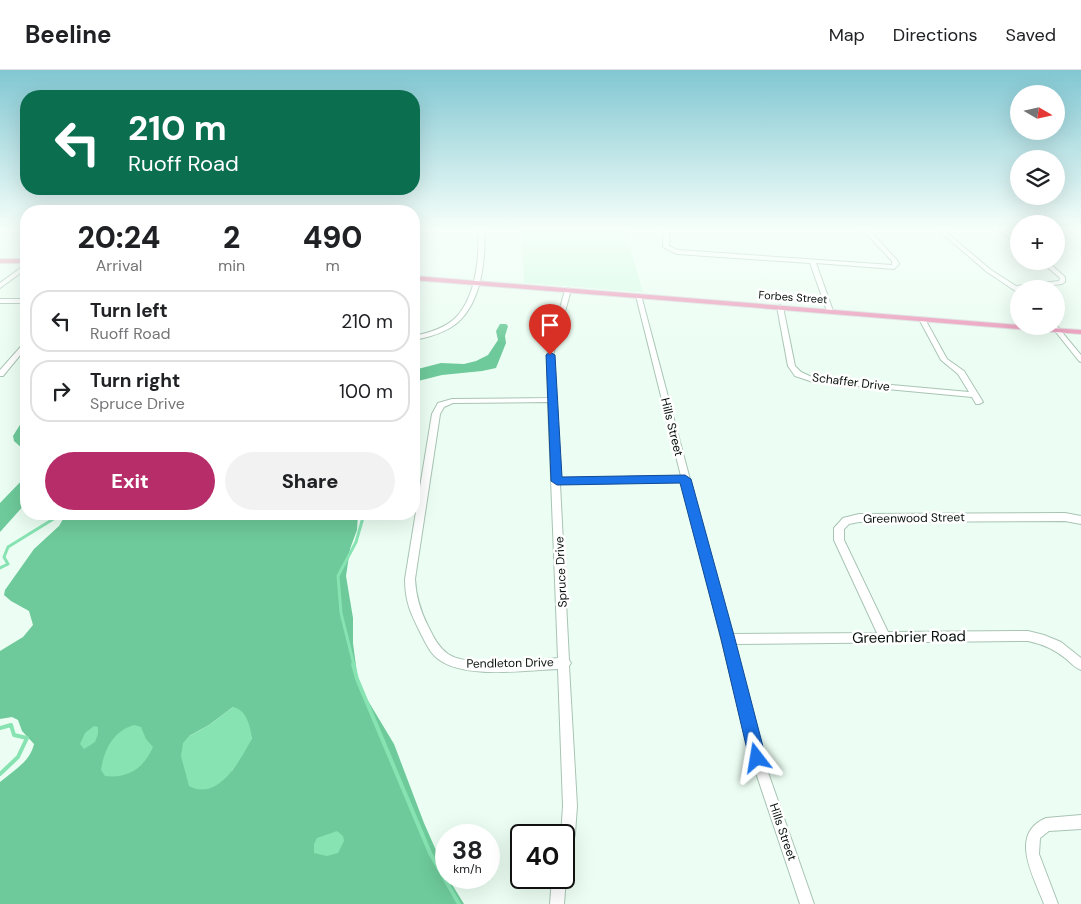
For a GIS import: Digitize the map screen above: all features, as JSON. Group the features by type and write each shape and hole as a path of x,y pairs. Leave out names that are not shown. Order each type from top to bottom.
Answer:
{"main road":[{"name":"Forbes Street","path":"420,278 1010,325"},
{"name":"Forbes Street","path":"1065,329 1081,332"}],"street":[{"path":"420,337 440,332 451,326 466,309 478,283 479,267"},
{"path":"815,267 830,311"},
{"path":"983,267 1010,286"},
{"path":"1055,270 1063,278 1062,280"},
{"path":"0,286 20,271"},
{"name":"Spruce Drive","path":"568,290 550,355 565,663 570,806 569,824"},
{"name":"Hills Street","path":"639,296 757,758 808,904"},
{"path":"0,301 20,301"},
{"name":"Schaffer Drive","path":"780,307 792,366 798,374 813,380 974,394"},
{"path":"922,319 944,360 961,373 978,402"},
{"path":"1061,335 1081,360"},
{"path":"0,374 20,351"},
{"name":"Pendleton Drive","path":"420,513 436,414 441,405 452,401 552,400"},
{"path":"557,481 685,479"},
{"name":"Greenwood Street","path":"885,637 839,540 839,528 846,521 859,518 1045,517 1065,517 1081,520"},
{"name":"Pendleton Drive","path":"419,520 410,579 410,599 432,646 447,659 464,665 565,663"},
{"name":"Greenbrier Road","path":"728,639 1028,636 1045,639 1064,648 1081,665"},
{"path":"1051,904 1032,854 1034,835 1046,825 1081,822"},
{"path":"557,904 558,889"}],"shaded area":[{"path":"523,267 636,267 643,292 524,283"},
{"path":"500,324 508,326 505,336 506,343 496,368 442,375 420,380 420,368 441,363 464,364 488,355 498,340 496,331"},
{"path":"20,425 20,446 14,441 13,436"},
{"path":"20,482 20,510 0,532 0,503"},
{"path":"62,520 358,520 357,530 350,549 346,576 353,618 353,643 358,681 394,744 435,848 435,889 455,889 464,904 0,904 0,782 25,761 34,744 22,731 18,720 12,717 0,719 0,651 23,637 33,625 29,611 4,595 5,590 34,549 59,526","holes":["233,707 252,738 232,771 189,736 209,725"]},
{"path":"233,707 242,711 249,724 252,738 247,747 228,776 219,783 210,788 200,789 189,786 181,756 183,743 189,736 209,725"},
{"path":"134,725 141,727 146,739 153,747 145,761 128,774 105,776 101,770 107,749 120,732"},
{"path":"94,726 98,727 95,742 84,749 80,744 85,733"},
{"path":"337,831 343,836 344,841 338,853 327,856 314,853 314,844 317,838"}],"waterway":[{"path":"0,568 8,564 4,557 8,547 52,520"},
{"path":"354,665 341,613 338,576 356,542 362,520"},
{"path":"353,664 357,679 430,853 459,904"},
{"path":"0,728 11,725 14,735 27,738 18,757 0,774"}],"route":[{"path":"550,355 557,481 685,479 728,639 757,758"}]}
